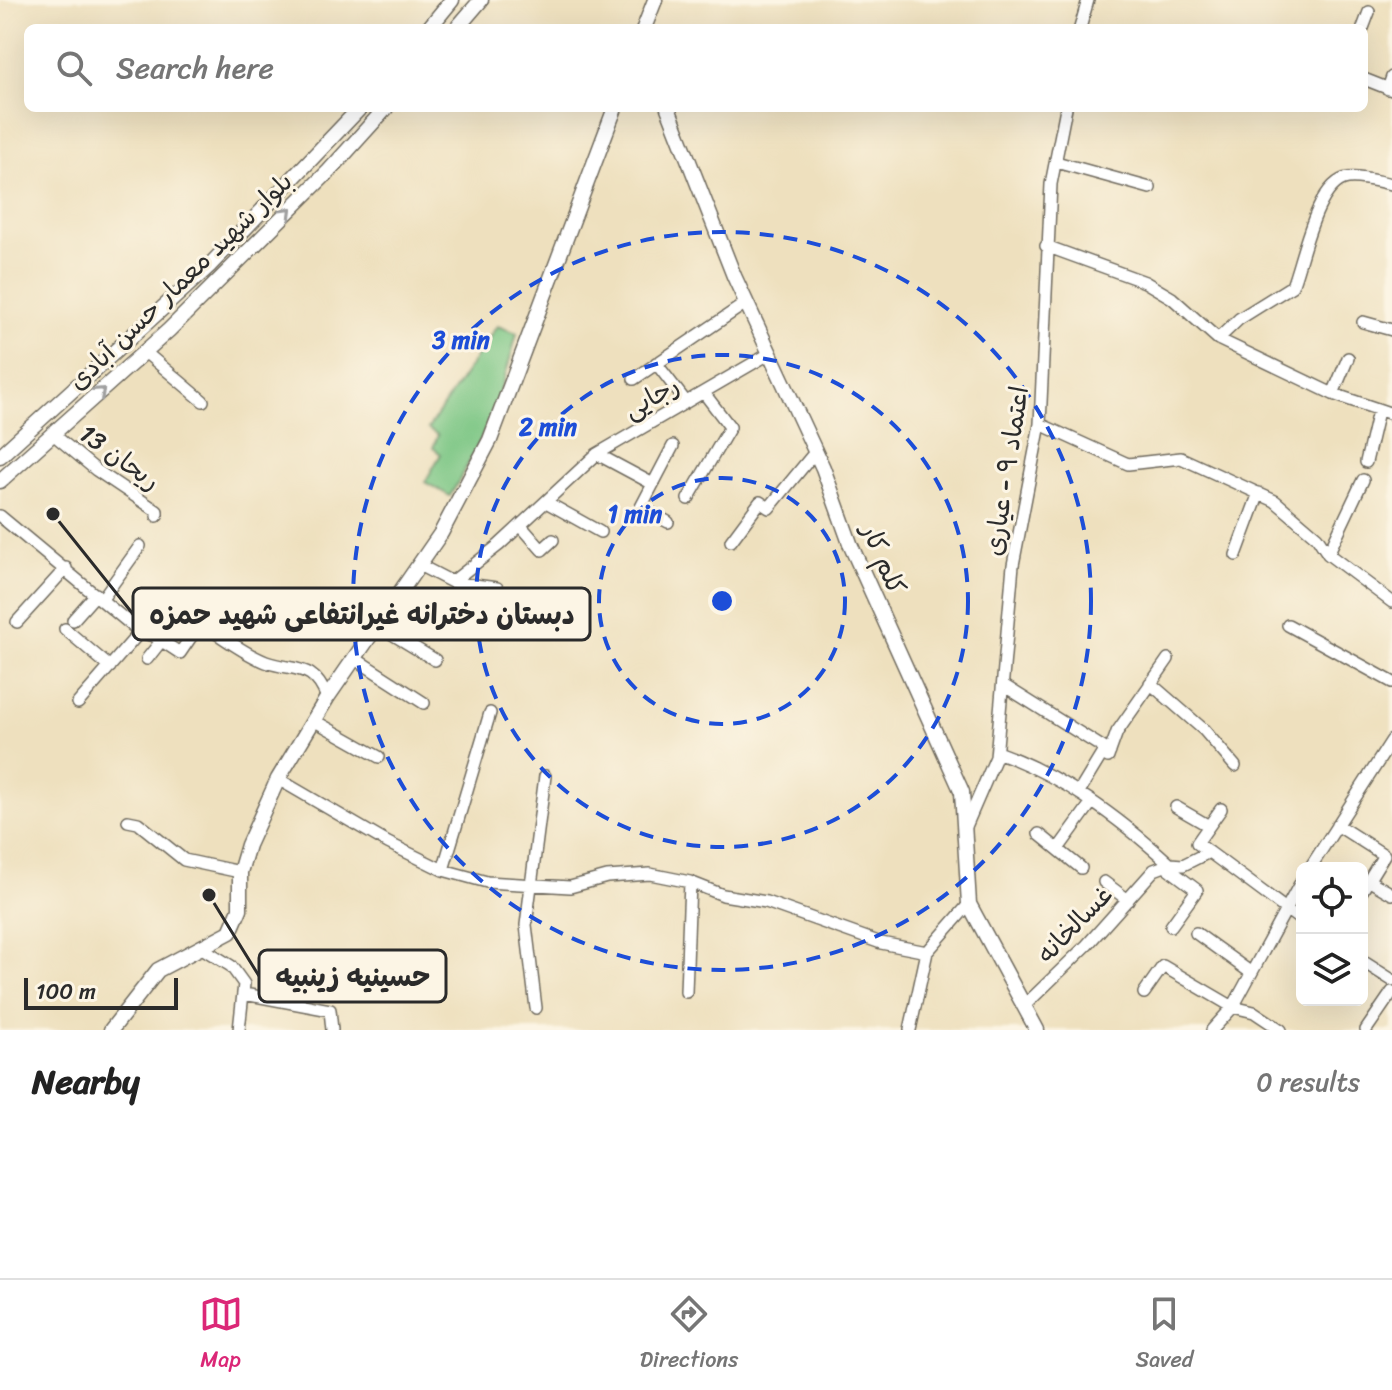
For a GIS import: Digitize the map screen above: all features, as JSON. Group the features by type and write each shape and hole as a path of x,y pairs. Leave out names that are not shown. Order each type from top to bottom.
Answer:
{"street":[{"path":"432,24 452,0"},
{"path":"460,24 481,0"},
{"path":"646,24 655,0"},
{"path":"1081,24 1088,0"},
{"path":"1364,24 1369,12"},
{"path":"1368,80 1391,85"},
{"name":"بلوار شهید معمار حسن آبادی","path":"0,456 210,265 356,112"},
{"name":"بلوار شهید معمار حسن آبادی","path":"0,481 145,352 329,171 382,112"},
{"path":"319,680 339,681 379,626 441,533 490,440 613,112"},
{"name":"کلم کار","path":"670,112 746,303 816,451 851,546 962,792 962,834 969,904 1037,1030"},
{"name":"اعتماد ۹ - عیاری","path":"962,834 980,801 997,752 1013,565 1040,424 1046,246 1065,112"},
{"path":"1056,162 1150,188"},
{"path":"1218,339 1239,319 1292,286 1308,229 1338,183 1348,178 1392,184"},
{"path":"1046,246 1145,282 1172,298 1218,339 1333,394 1392,414"},
{"path":"634,379 746,303"},
{"path":"1363,322 1392,330"},
{"path":"145,352 203,401"},
{"name":"رجایی","path":"452,582 521,526 597,454 769,354"},
{"path":"1333,394 1348,358"},
{"path":"656,363 686,402"},
{"path":"688,499 730,427 704,393"},
{"path":"1366,462 1378,411"},
{"path":"1040,424 1128,464 1181,458 1275,501 1317,537 1328,554 1392,602"},
{"name":"ریحان 13","path":"53,434 96,470 157,511 157,516"},
{"path":"668,522 641,507 673,446"},
{"path":"731,541 760,502 769,508 816,451"},
{"path":"597,454 653,484"},
{"path":"1328,554 1363,480"},
{"path":"1236,555 1259,493"},
{"path":"546,502 600,532"},
{"path":"0,516 140,632 162,640 180,653 218,597"},
{"path":"521,526 542,550 553,540"},
{"path":"110,667 69,625 99,596 140,546"},
{"path":"419,565 452,582 497,588 498,613 563,627"},
{"path":"17,622 66,568"},
{"path":"200,623 266,662 301,667 319,680 327,698"},
{"path":"1288,625 1392,682"},
{"path":"379,626 435,660"},
{"path":"78,703 140,632"},
{"path":"147,659 162,640"},
{"path":"354,658 424,703"},
{"path":"1079,792 1102,754 1108,757 1117,732 1168,659"},
{"path":"111,1030 158,970 230,932 240,909 240,872 252,834 278,779 343,675"},
{"path":"1150,683 1204,730 1235,766"},
{"path":"1003,685 1110,752"},
{"path":"443,870 490,713"},
{"path":"313,720 379,757"},
{"path":"1314,862 1392,740"},
{"path":"997,752 1055,776 1079,792 1163,867 1197,890 1171,926"},
{"path":"536,1008 526,925 545,776"},
{"path":"278,779 360,828 443,870 487,882 570,887 607,877 650,874 690,882 723,895 766,902 881,943 927,952"},
{"path":"1058,849 1092,802"},
{"path":"1176,807 1209,826"},
{"path":"1221,809 1197,843 1296,917"},
{"path":"128,821 138,823 184,860 240,872"},
{"path":"1337,825 1384,855 1368,881"},
{"path":"1039,834 1081,868"},
{"path":"1163,867 1183,865 1209,852"},
{"name":"غسالخانه","path":"1024,1006 1163,867"},
{"path":"686,992 690,882"},
{"path":"1104,882 1128,900"},
{"path":"1368,887 1392,894"},
{"path":"1212,1030 1233,1007 1296,889"},
{"path":"910,1030 927,952 969,904"},
{"path":"1196,933 1250,972"},
{"path":"202,948 238,972 244,984 239,1030"},
{"path":"1368,965 1392,980"},
{"path":"1144,993 1163,966 1233,1007 1254,1012 1281,1030"},
{"path":"1366,1030 1392,992"},
{"path":"244,994 330,1010 332,1030"}],"green space":[{"path":"497,326 517,333 511,356 482,436 450,496 425,482 441,454 433,448 438,435 428,429"}],"place":[{"name":"دبستان دخترانه غیرانتفاعی شهید حمزه","path":"53,514"},
{"name":"حسینیه زینبیه","path":"209,895"}]}
